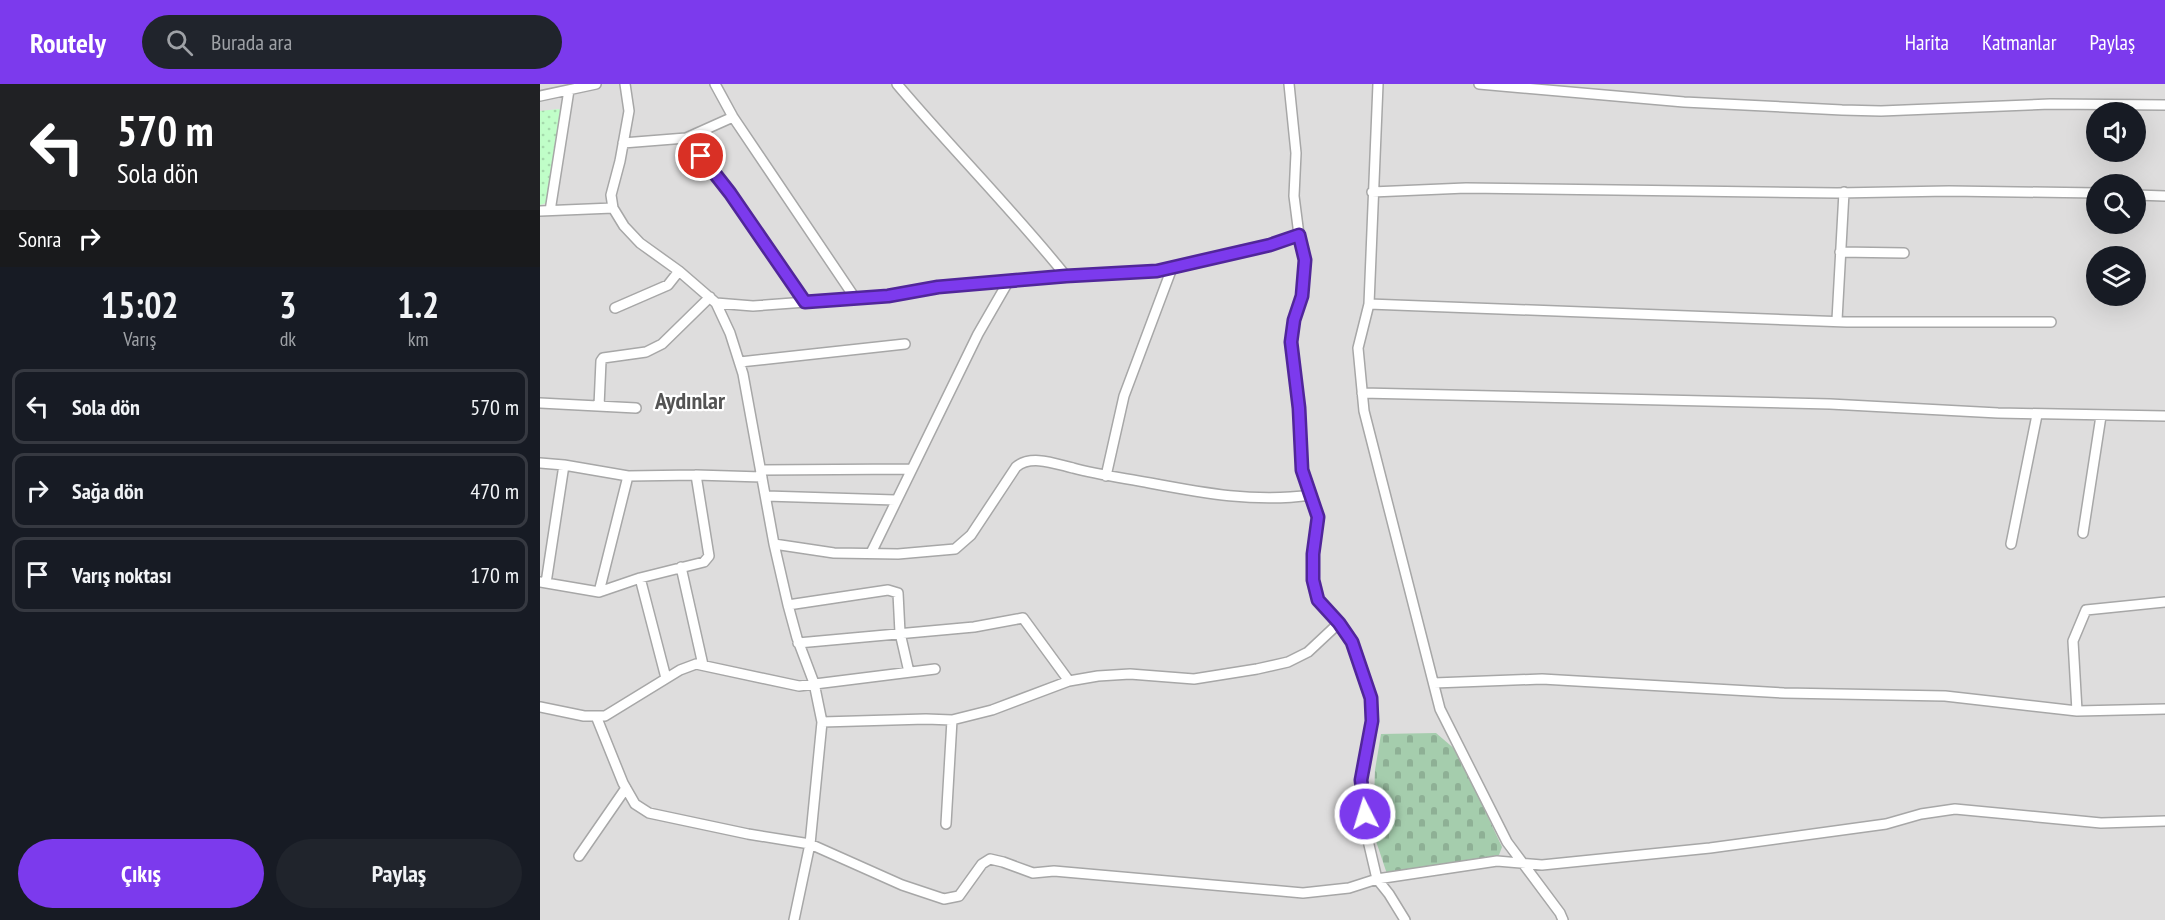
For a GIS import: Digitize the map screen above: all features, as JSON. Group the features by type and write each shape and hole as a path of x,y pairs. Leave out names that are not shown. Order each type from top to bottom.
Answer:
{"street":[{"path":"540,96 596,84"},
{"path":"624,84 629,111 611,195 613,208 624,226 640,243 679,271 713,300 730,333 740,362 774,544 788,605 798,643 814,683 822,722 810,844 794,920"},
{"path":"715,84 733,117 855,298"},
{"path":"897,84 929,123 1026,226 1066,276"},
{"path":"1289,84 1296,153 1294,196 1305,260 1302,296 1294,320 1291,342 1299,408 1302,470 1318,517 1313,554 1313,580 1318,600 1339,623 1352,642 1371,698 1372,721 1361,780 1366,832 1377,879 1406,920"},
{"path":"1378,84 1369,304 1358,348 1364,411 1440,709 1507,842 1563,920"},
{"path":"1479,84 1684,102 1842,110 1881,111 2050,104 2165,105"},
{"path":"550,211 569,90"},
{"path":"623,142 686,138 733,117"},
{"path":"686,138 730,193 805,302"},
{"path":"1372,192 1466,188 2086,193"},
{"path":"1837,320 1844,192"},
{"path":"2146,195 2165,196"},
{"path":"540,212 613,208"},
{"path":"599,406 603,358 646,352 662,344 713,300 753,306 888,296 938,287 1157,271 1270,245 1299,235"},
{"path":"1840,252 1904,253"},
{"path":"1106,477 1124,396 1172,268"},
{"path":"615,308 669,285 679,271"},
{"path":"871,553 910,469 978,334 1008,282"},
{"path":"1369,304 1837,320 2051,322"},
{"path":"740,362 905,344"},
{"path":"1362,393 1830,405 2037,415 2165,416"},
{"path":"540,403 636,408"},
{"path":"2011,544 2037,415"},
{"path":"2083,533 2101,416"},
{"path":"774,544 834,553 898,554 955,549 971,535 1016,467 1022,462 1042,461 1106,477 1215,495 1280,499 1310,495"},
{"path":"540,463 628,476 910,469"},
{"path":"564,465 543,582 599,592 640,578 704,562 709,556 696,475"},
{"path":"599,592 628,476"},
{"path":"766,496 896,500"},
{"path":"681,567 703,665"},
{"path":"640,578 666,678"},
{"path":"788,605 888,590 898,593 900,633 909,672"},
{"path":"2077,711 2073,641 2086,610 2165,602"},
{"path":"798,643 974,627 1023,618 1069,681"},
{"path":"822,722 952,720 992,710 1069,681 1130,674 1194,679 1288,662 1308,652 1339,623"},
{"path":"540,707 584,716 605,716 680,669 696,664 799,686 935,669"},
{"path":"1434,683 1542,679 1784,693 1945,696 2077,711 2165,709"},
{"path":"596,716 626,788 635,804 649,813 810,844 902,885 944,899 959,896 982,864 990,860 1003,862 1033,873 1054,872 1304,893 1349,888 1377,879 1497,861 1542,865 1710,848 1886,824 1921,814 1955,809 2101,823 2165,821"},
{"path":"946,824 952,720"},
{"path":"579,856 626,788"}],"shaded area":[{"path":"540,84 2165,84 2165,920 540,920"}],"green space":[{"path":"559,109 563,112 546,203 540,205 540,111"},
{"path":"1436,733 1457,751 1502,847 1499,855 1387,874 1373,832 1375,770 1381,734"}],"district":[{"name":"Aydınlar","path":"690,400"}],"route":[{"path":"701,156 730,193 805,302 888,296 938,287 1157,271 1270,245 1299,235 1305,260 1302,296 1294,320 1291,342 1299,408 1302,470 1318,517 1313,554 1313,580 1318,600 1339,623 1352,642 1371,698 1372,721 1361,780 1365,814"}]}
